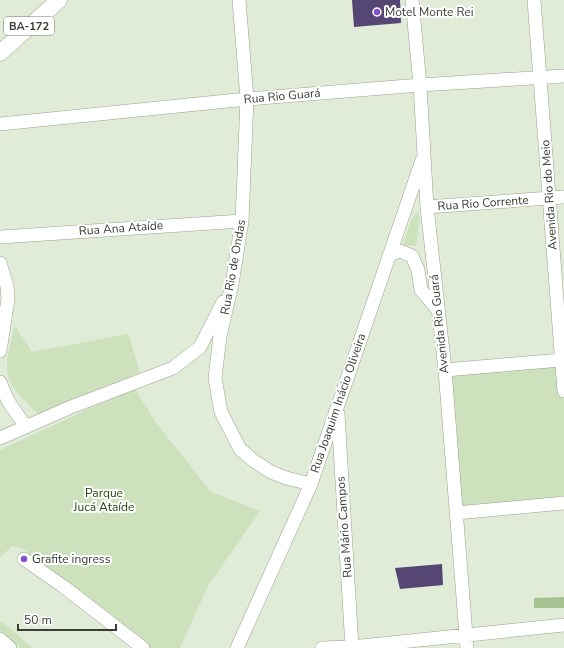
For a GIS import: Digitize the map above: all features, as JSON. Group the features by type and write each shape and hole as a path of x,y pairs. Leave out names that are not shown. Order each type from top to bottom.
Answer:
{"main road":[{"name":"BA-172","path":"0,53 58,0"}],"street":[{"name":"Rua Rio de Ondas","path":"239,0 247,99 242,221 232,284 220,336 215,378 221,412 240,449 254,461 271,472 286,478 311,484"},
{"name":"Avenida Rio Guará","path":"412,0 420,85 427,207 445,370 466,642"},
{"name":"Avenida Rio do Meio","path":"534,0 564,391"},
{"name":"Rua Rio Guará","path":"0,124 247,99 420,85 564,76"},
{"name":"Rua Joaquim Inácio Oliveira","path":"237,648 311,484 424,153"},
{"name":"Rua Rio Corrente","path":"427,207 564,197"},
{"name":"Rua Ana Ataíde","path":"0,237 242,221"},
{"path":"389,255 400,251 412,256 418,270 421,290 438,310"},
{"path":"0,263 7,286 8,299 0,351"},
{"path":"0,438 177,365 200,347 232,284"},
{"path":"445,370 561,360"},
{"path":"0,382 8,401 26,427"},
{"name":"Rua Mário Campos","path":"338,406 352,648"},
{"path":"456,513 564,503"},
{"path":"24,559 64,587 143,648"},
{"path":"322,648 352,648 466,642 564,625"},
{"path":"0,639 10,648"}],"green space":[{"path":"417,213 420,217 416,246 403,245 411,220"},
{"path":"15,326 32,352 128,334 140,372 40,416 19,394 12,385 8,376 8,356"},
{"path":"561,360 564,402 564,503 456,513 445,370"},
{"name":"Parque Jucá Ataíde","path":"134,388 157,424 211,492 260,511 208,586 180,648 150,648 23,549 12,546 0,557 0,450"},
{"path":"0,620 33,648 20,648 0,631"}],"shaded area":[{"path":"564,597 564,608 534,608 534,598"}],"building":[{"name":"Motel Monte Rei","path":"352,0 400,0 401,23 354,27"},
{"path":"442,564 443,585 400,589 395,568"}],"place":[{"name":"Motel Monte Rei","path":"377,12"},
{"name":"Grafite ingress","path":"24,559"}]}
